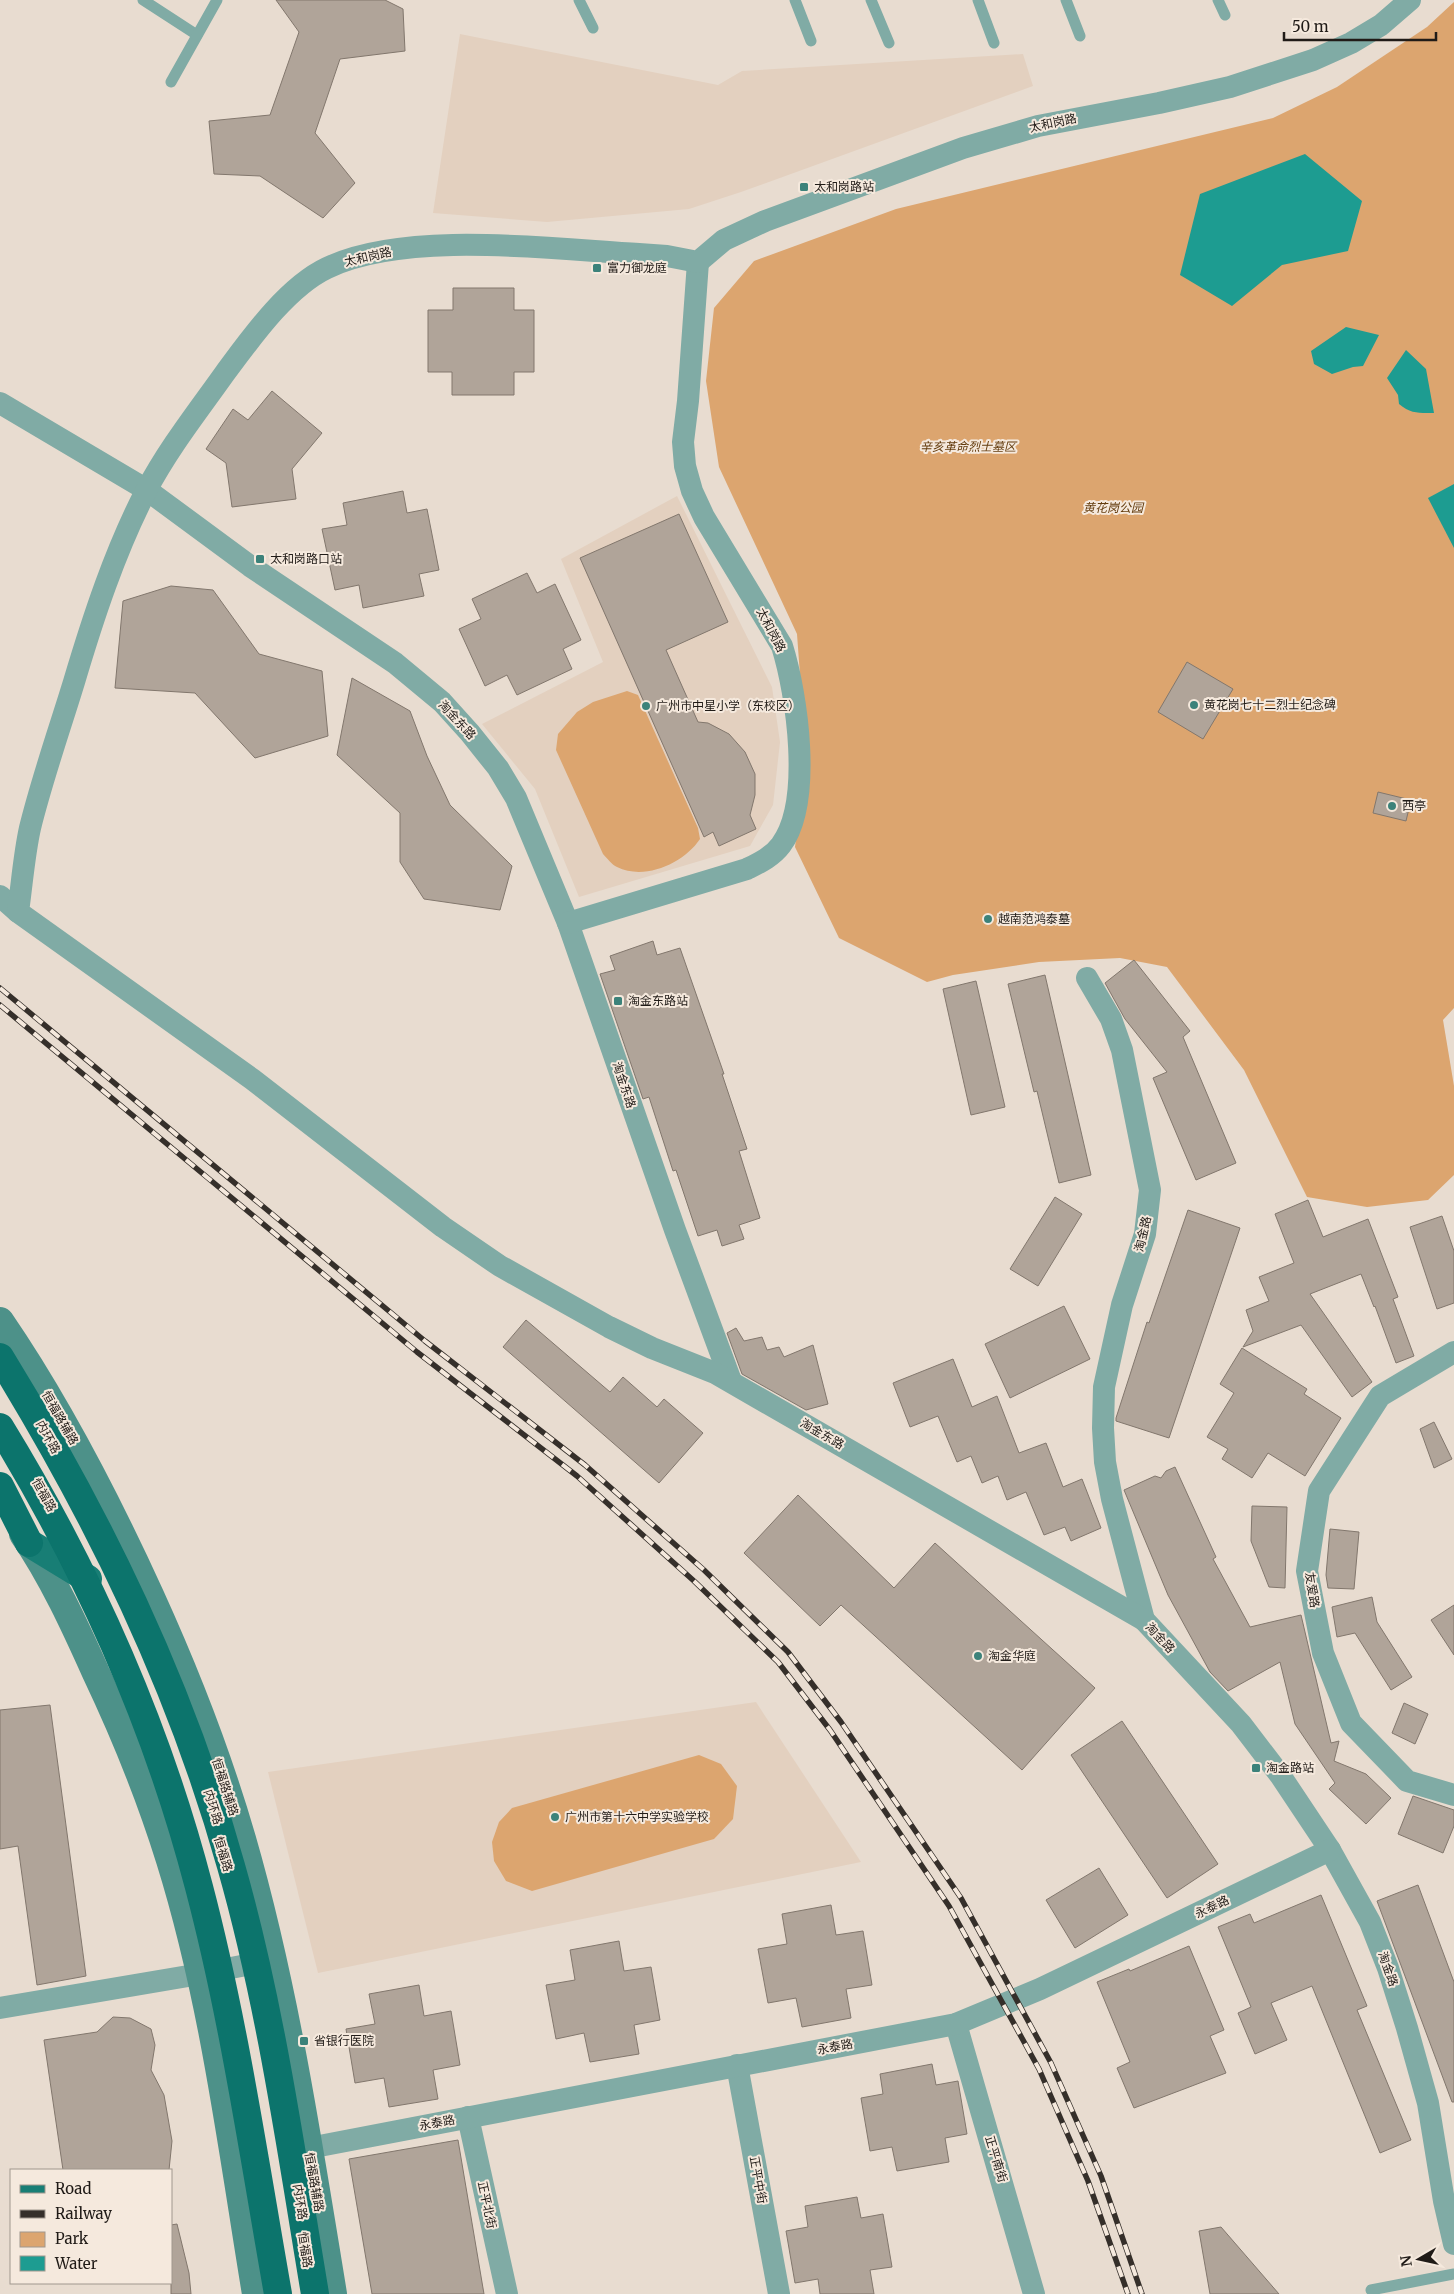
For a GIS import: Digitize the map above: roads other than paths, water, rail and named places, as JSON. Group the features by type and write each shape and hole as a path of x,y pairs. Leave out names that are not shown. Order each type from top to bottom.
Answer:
{"highway":[{"name":"内环路","path":"0,1357 79,1493 133,1598 179,1707 214,1810 232,1867 259,1982 280,2087 314,2294"},
{"path":"0,1427 52,1518 100,1614 140,1706 174,1803 199,1886 221,1980 278,2294"},
{"path":"0,1486 29,1543"}],"main road":[{"name":"恒福路辅路","path":"0,1321 53,1406 93,1478 163,1624 218,1765 242,1838 262,1962 308,2148 333,2294"},
{"name":"恒福路","path":"0,1366 42,1433 141,1626 196,1768 239,1908 262,1962 274,2072 314,2294"},
{"name":"恒福路","path":"0,1417 63,1528 140,1695 193,1848 212,1972 282,2294"},
{"path":"0,1501 29,1543 82,1642 126,1738 212,1972 225,2106 256,2294"},
{"path":"29,1543 88,1579"}],"street":[{"name":"太和岗路","path":"568,923 747,869 767,859 781,845 795,814 799,745 795,700 788,664 782,646 704,517 692,491 685,466 683,442 688,401 698,262 724,240 765,221 964,148 1038,126 1159,103 1230,87 1313,60 1351,43 1381,25 1410,0"},
{"name":"太和岗路","path":"18,912 30,831 81,660 100,600 146,490 191,420 239,354 302,284 326,268 358,257 419,247 459,246 639,254 667,256 698,262"},
{"name":"淘金东路","path":"0,404 146,490 250,566 395,663 442,702 498,768 516,798 568,923 675,1230 731,1381 1144,1620"},
{"path":"0,896 18,912 252,1079 443,1227 500,1266 561,1302 626,1336 731,1381"},
{"name":"淘金路","path":"1087,978 1111,1019 1122,1050 1150,1190 1145,1234 1122,1305 1107,1370 1104,1387 1103,1428 1105,1462 1112,1499 1144,1620 1240,1724 1280,1774 1330,1850 1370,1922 1388,1968 1428,2103 1444,2201 1454,2244"},
{"name":"友爱路","path":"1454,1352 1380,1396 1319,1491 1307,1571 1323,1653 1351,1723 1407,1781 1454,1795"},
{"name":"永泰路","path":"308,2148 956,2024 1040,1989 1330,1850"},
{"path":"0,2008 262,1962"},
{"name":"正平南街","path":"956,2024 1034,2294"},
{"name":"正平中街","path":"737,2066 779,2294"},
{"name":"正平北街","path":"468,2117 507,2294"}],"lane":[{"path":"143,0 197,35"},
{"path":"171,82 217,0"},
{"path":"579,0 593,28"},
{"path":"795,0 811,42"},
{"path":"871,0 889,43"},
{"path":"978,0 994,43"},
{"path":"1066,0 1080,36"},
{"path":"1218,0 1225,15"},
{"path":"1371,2290 1454,2274"}],"water":[{"path":"1305,154 1362,201 1348,251 1282,265 1232,306 1180,275 1200,194"},
{"path":"1346,327 1379,335 1363,366 1353,367 1332,374 1314,364 1311,351"},
{"path":"1406,350 1426,369 1434,413 1407,410 1399,404 1398,395 1387,378"},
{"path":"1454,484 1454,548 1428,498"}],"railway":[{"path":"0,988 425,1341 585,1465 704,1570 788,1652 841,1722 961,1898 1051,2063 1101,2176 1142,2294"},
{"path":"0,1005 417,1352 577,1476 694,1581 778,1662 830,1730 949,1906 1039,2069 1088,2181 1128,2294"}],"place":[{"name":"太和岗路站","path":"804,187"},
{"name":"富力御龙庭","path":"597,268"},
{"name":"太和岗路口站","path":"260,559"},
{"name":"黄花岗七十二烈士纪念碑","path":"1194,705"},
{"name":"广州市中星小学（东校区）","path":"646,706"},
{"name":"西亭","path":"1392,806"},
{"name":"越南范鸿泰墓","path":"988,919"},
{"name":"淘金东路站","path":"618,1001"},
{"name":"淘金华庭","path":"978,1656"},
{"name":"淘金路站","path":"1256,1768"},
{"name":"广州市第十六中学实验学校","path":"555,1817"},
{"name":"省银行医院","path":"304,2041"}],"park label":[{"name":"辛亥革命烈士墓区","path":"968,447"},
{"name":"黄花岗公园","path":"1113,508"}]}
